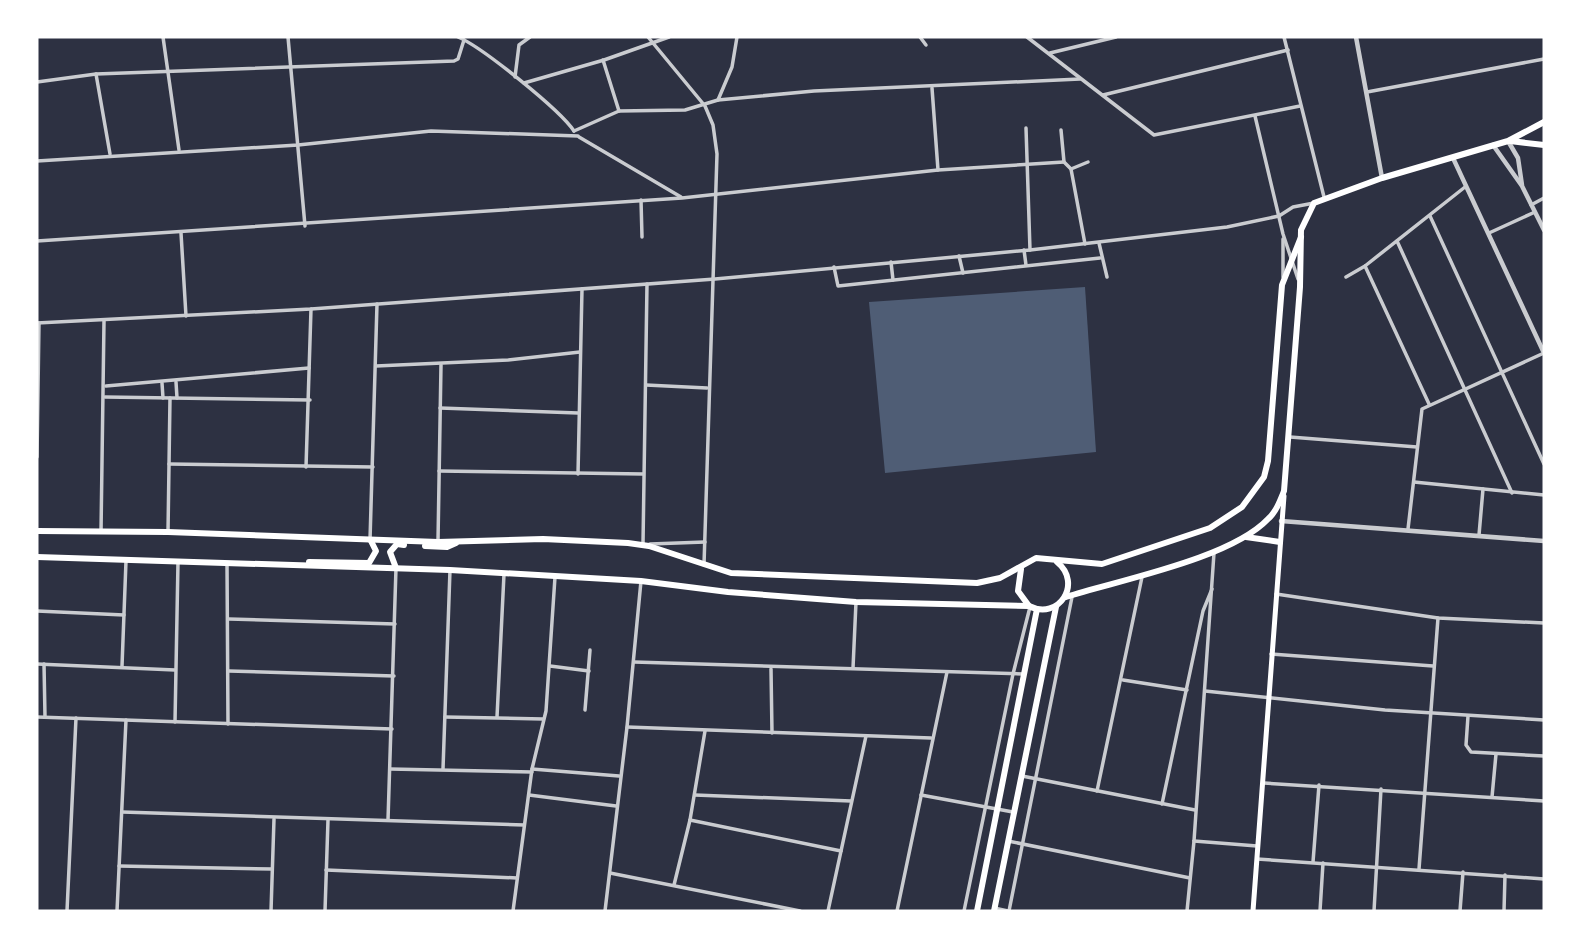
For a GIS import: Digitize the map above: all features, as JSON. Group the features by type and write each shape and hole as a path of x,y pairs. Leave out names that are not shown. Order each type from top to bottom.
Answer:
{"main road":[{"path":"1253,911 1303,222 1314,203 1324,197 1508,141 1544,122"},
{"path":"1508,141 1544,145"},
{"path":"396,568 390,555 397,544 543,539 643,544 731,573 977,583 1021,569 1036,558 1087,565 1134,554 1210,528 1227,519 1255,492 1264,477 1268,461 1282,285 1301,237"},
{"path":"994,910 1056,607 1069,596 1214,551 1246,537 1271,517 1284,491"},
{"path":"37,533 168,532 438,544"},
{"path":"1246,537 1280,542"},
{"path":"300,565 317,560 369,563 376,551 370,540"},
{"path":"37,557 450,570 640,580 728,592 856,601 1056,607"},
{"path":"1054,560 1068,576 1069,596"},
{"path":"977,911 1026,674 1032,607 1018,591 1021,569"}],"street":[{"path":"163,37 179,150"},
{"path":"288,37 305,226"},
{"path":"458,37 523,83 566,119 578,136 682,198"},
{"path":"515,77 519,45 530,37"},
{"path":"648,37 705,106 713,125 716,194 715,279 708,388 704,565"},
{"path":"523,83 603,60 669,37"},
{"path":"718,100 732,67 737,37"},
{"path":"920,37 926,45"},
{"path":"1027,37 1154,135 1300,106"},
{"path":"1049,54 1116,37"},
{"path":"1284,37 1324,197"},
{"path":"1356,37 1382,178"},
{"path":"37,82 96,74 454,61 458,60 464,40"},
{"path":"1102,96 1288,50"},
{"path":"603,60 619,111"},
{"path":"1367,92 1544,60"},
{"path":"96,74 110,155"},
{"path":"574,131 619,111 685,110 718,100 814,91 932,88 1080,79"},
{"path":"932,88 938,170"},
{"path":"1255,116 1283,234 1300,287"},
{"path":"1026,128 1030,250"},
{"path":"1061,130 1064,162 1071,169 1085,244"},
{"path":"37,161 179,150 298,145 432,131 578,136"},
{"path":"1508,141 1517,158 1522,186"},
{"path":"1493,145 1522,186 1544,230"},
{"path":"1408,529 1423,407 1544,353 1453,158"},
{"path":"37,241 305,226 682,198 938,170 1064,162"},
{"path":"1071,169 1088,162"},
{"path":"1346,277 1365,267 1465,187"},
{"path":"1531,205 1544,198"},
{"path":"641,200 642,237"},
{"path":"37,457 38,323 311,309 715,279 1030,250 1227,227 1279,216 1293,207 1314,203"},
{"path":"1487,234 1535,212"},
{"path":"1430,216 1544,464"},
{"path":"181,233 186,316"},
{"path":"1282,285 1283,234"},
{"path":"1397,241 1512,493"},
{"path":"1099,243 1100,258 1107,277"},
{"path":"1024,250 1026,266"},
{"path":"959,256 963,273"},
{"path":"834,267 838,286 1100,258"},
{"path":"891,262 893,280"},
{"path":"1365,267 1429,405"},
{"path":"647,284 643,544 705,542"},
{"path":"578,474 582,289"},
{"path":"370,540 377,304"},
{"path":"306,467 311,309"},
{"path":"101,532 106,386 104,321"},
{"path":"375,366 441,365 580,352"},
{"path":"438,544 441,365"},
{"path":"106,386 176,382 309,368"},
{"path":"176,382 177,398"},
{"path":"162,383 163,398"},
{"path":"646,385 708,388"},
{"path":"105,397 310,400"},
{"path":"168,532 170,398"},
{"path":"440,408 578,413"},
{"path":"1288,436 1417,447"},
{"path":"169,464 373,467"},
{"path":"439,471 643,474"},
{"path":"1415,482 1544,495"},
{"path":"1479,535 1483,489"},
{"path":"1281,521 1544,541"},
{"path":"1187,911 1214,551"},
{"path":"122,666 126,559"},
{"path":"175,722 178,562"},
{"path":"227,563 228,723"},
{"path":"388,820 396,568"},
{"path":"443,769 450,570"},
{"path":"497,717 503,574"},
{"path":"1097,790 1123,680 1143,574"},
{"path":"513,911 532,770 544,719 555,577"},
{"path":"605,911 634,662 640,580"},
{"path":"1162,804 1203,611 1213,587"},
{"path":"1276,594 1438,618 1544,624"},
{"path":"994,910 1009,911 1069,596"},
{"path":"853,668 856,601"},
{"path":"964,911 1013,674 1032,607"},
{"path":"37,611 124,614"},
{"path":"1419,869 1438,618"},
{"path":"229,619 395,624"},
{"path":"585,710 590,649"},
{"path":"1272,654 1434,666"},
{"path":"634,662 1026,674"},
{"path":"37,664 175,670"},
{"path":"44,664 45,717"},
{"path":"550,666 589,671"},
{"path":"771,668 772,733"},
{"path":"229,671 394,676"},
{"path":"897,911 931,738 947,672"},
{"path":"1123,680 1187,690"},
{"path":"1205,691 1468,716 1544,720"},
{"path":"1468,716 1468,749 1475,753 1544,756"},
{"path":"37,717 392,729"},
{"path":"444,717 544,719"},
{"path":"67,911 76,718"},
{"path":"117,911 126,720"},
{"path":"627,727 931,738"},
{"path":"674,885 690,820 705,731"},
{"path":"828,911 866,736"},
{"path":"1492,797 1496,754"},
{"path":"390,769 532,770 619,776"},
{"path":"1021,776 1195,810"},
{"path":"1262,783 1544,801"},
{"path":"1313,862 1319,785"},
{"path":"1374,911 1381,789"},
{"path":"528,795 616,806"},
{"path":"695,795 851,800"},
{"path":"920,795 1013,812"},
{"path":"122,812 524,825"},
{"path":"271,911 274,819"},
{"path":"325,911 328,820"},
{"path":"690,820 841,851"},
{"path":"1008,841 1190,878"},
{"path":"1194,841 1257,846"},
{"path":"1256,859 1544,878"},
{"path":"1320,911 1323,863"},
{"path":"119,866 272,869"},
{"path":"327,870 517,878"},
{"path":"1460,911 1463,872"},
{"path":"610,873 800,911"},
{"path":"1504,911 1505,875"},
{"path":"767,911 768,905"}],"water":[{"path":"1085,287 1096,452 885,473 869,302"}]}
